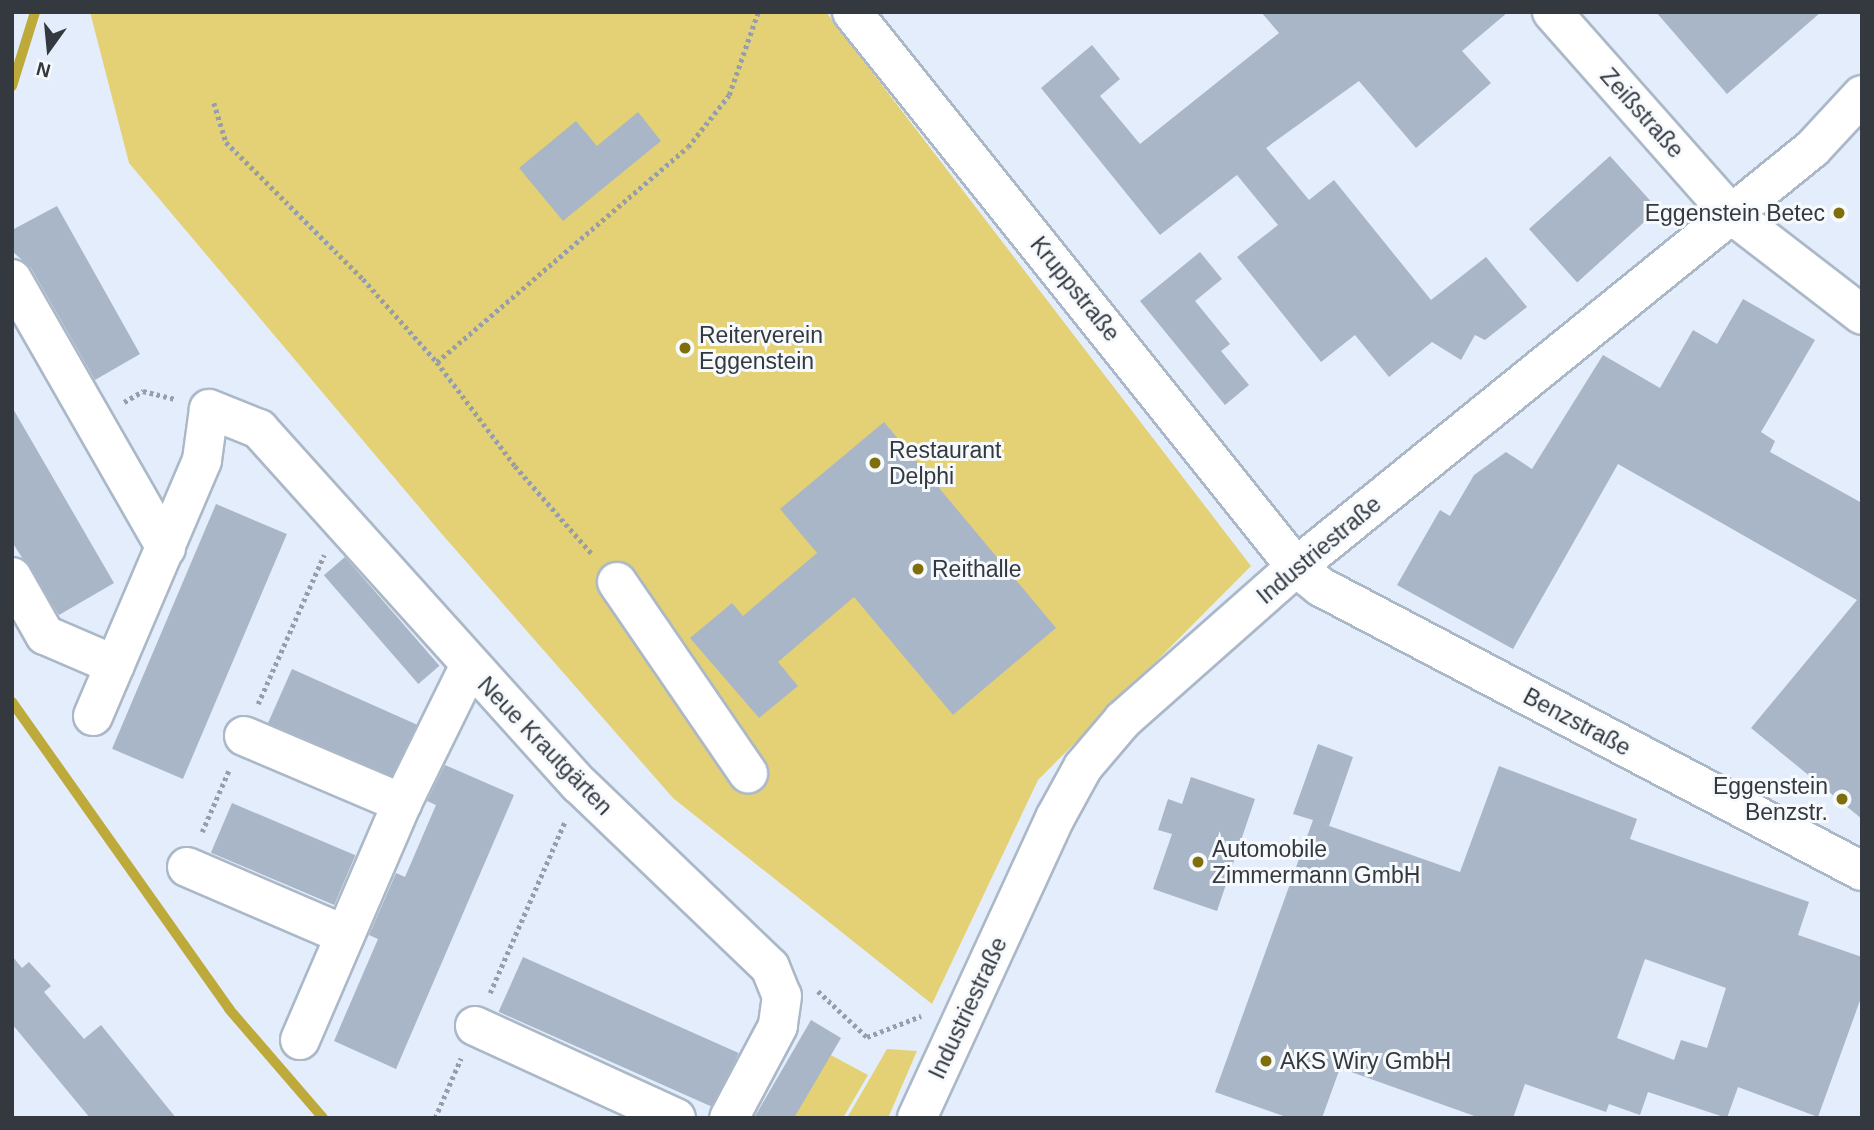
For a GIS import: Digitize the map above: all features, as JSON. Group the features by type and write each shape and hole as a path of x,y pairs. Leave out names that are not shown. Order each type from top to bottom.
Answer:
{"street":[{"name":"Kruppstraße","path":"852,12 1296,567"},
{"name":"Zeißstraße","path":"1552,12 1731,215 1862,315"},
{"name":"Industriestraße","path":"917,1118 1083,767 1124,720 1296,567 1813,148 1862,95"},
{"path":"12,279 166,548"},
{"path":"93,716 202,460 209,409"},
{"name":"Neue Krautgärten","path":"209,409 258,429 469,667 580,785 770,967 782,996"},
{"name":"Benzstraße","path":"1296,567 1321,587 1862,871"},
{"path":"12,577 45,635 116,665"},
{"path":"617,582 748,773"},
{"path":"300,1040 402,803 469,667"},
{"path":"244,736 402,803"},
{"path":"187,867 345,935"},
{"path":"729,1118 778,1026 782,996"},
{"path":"475,1026 676,1118"}],"path":[{"path":"437,362 688,147 729,95 758,12"},
{"path":"214,103 226,142 363,279 437,362 515,467 617,582"},
{"path":"93,420 144,391 209,409"},
{"path":"187,867 340,519"},
{"path":"435,1118 580,785"},
{"path":"782,996 822,990 867,1037 970,1003"}],"shaded area":[{"name":"Reiterverein Eggenstein","path":"90,12 826,12 1251,566 1038,780 932,1004 673,798 441,533 129,163"},
{"path":"887,1049 917,1051 888,1118 847,1118"},
{"path":"827,1053 868,1075 843,1118 789,1118"}],"building":[{"path":"1261,12 1508,12 1462,51 1491,83 1416,148 1359,81 1266,148 1309,200 1334,180 1431,300 1486,257 1527,307 1485,340 1475,335 1461,360 1432,342 1389,377 1355,335 1321,362 1237,257 1278,225 1237,175 1160,235 1041,88 1092,45 1120,79 1100,96 1140,144 1279,33"},
{"path":"1656,12 1821,12 1727,94"},
{"path":"638,112 661,141 563,221 519,168 576,121 597,146"},
{"path":"1610,156 1658,210 1577,282 1529,229"},
{"path":"57,206 140,354 95,380 31,268 12,251 12,230"},
{"path":"1200,252 1222,279 1195,301 1230,344 1221,351 1249,385 1225,405 1140,301"},
{"path":"1743,299 1815,340 1761,432 1775,441 1770,452 1862,503 1862,819 1751,728 1857,600 1618,464 1513,649 1397,585 1440,510 1450,516 1474,475 1506,452 1532,469 1603,355 1660,388 1693,330 1717,344"},
{"path":"12,407 114,583 59,615 12,542"},
{"name":"Reithalle","path":"884,422 1056,628 953,715 854,597 778,662 798,686 759,718 690,638 732,603 743,616 817,553 780,509"},
{"path":"216,504 287,534 183,779 112,749"},
{"path":"345,557 439,666 418,684 324,575"},
{"path":"292,669 417,725 393,779 268,723"},
{"path":"1318,744 1353,757 1329,826 1460,872 1499,766 1637,819 1630,839 1809,902 1798,935 1862,957 1862,995 1818,1117 1738,1087 1727,1118 1648,1092 1640,1115 1609,1104 1606,1112 1525,1084 1513,1118 1480,1118 1340,1068 1322,1118 1289,1118 1215,1092 1313,820 1293,814","holes":["1645,959 1726,988 1707,1048 1681,1040 1674,1060 1617,1038"]},
{"path":"445,765 514,795 396,1069 334,1041 378,939 369,935 396,873 405,877 436,805 427,801"},
{"name":"Automobile Zimmermann GmbH","path":"1191,777 1255,799 1217,911 1153,889 1172,834 1158,830 1168,799 1182,804"},
{"path":"232,803 355,855 334,905 211,853"},
{"path":"12,956 22,968 29,962 51,986 44,992 84,1039 101,1025 176,1118 90,1118 12,1024"},
{"path":"523,957 739,1053 714,1108 499,1012"},
{"path":"811,1020 841,1038 794,1118 754,1118"}],"waterway":[{"path":"12,86 35,12"},
{"path":"12,702 229,1009 323,1118"}],"place":[{"name":"Eggenstein Betec","path":"1839,213"},
{"name":"Reiterverein Eggenstein","path":"685,348"},
{"name":"Restaurant Delphi","path":"875,463"},
{"name":"Reithalle","path":"918,569"},
{"name":"Eggenstein Benzstr.","path":"1842,799"},
{"name":"Automobile Zimmermann GmbH","path":"1198,862"},
{"name":"AKS Wiry GmbH","path":"1266,1061"}]}
